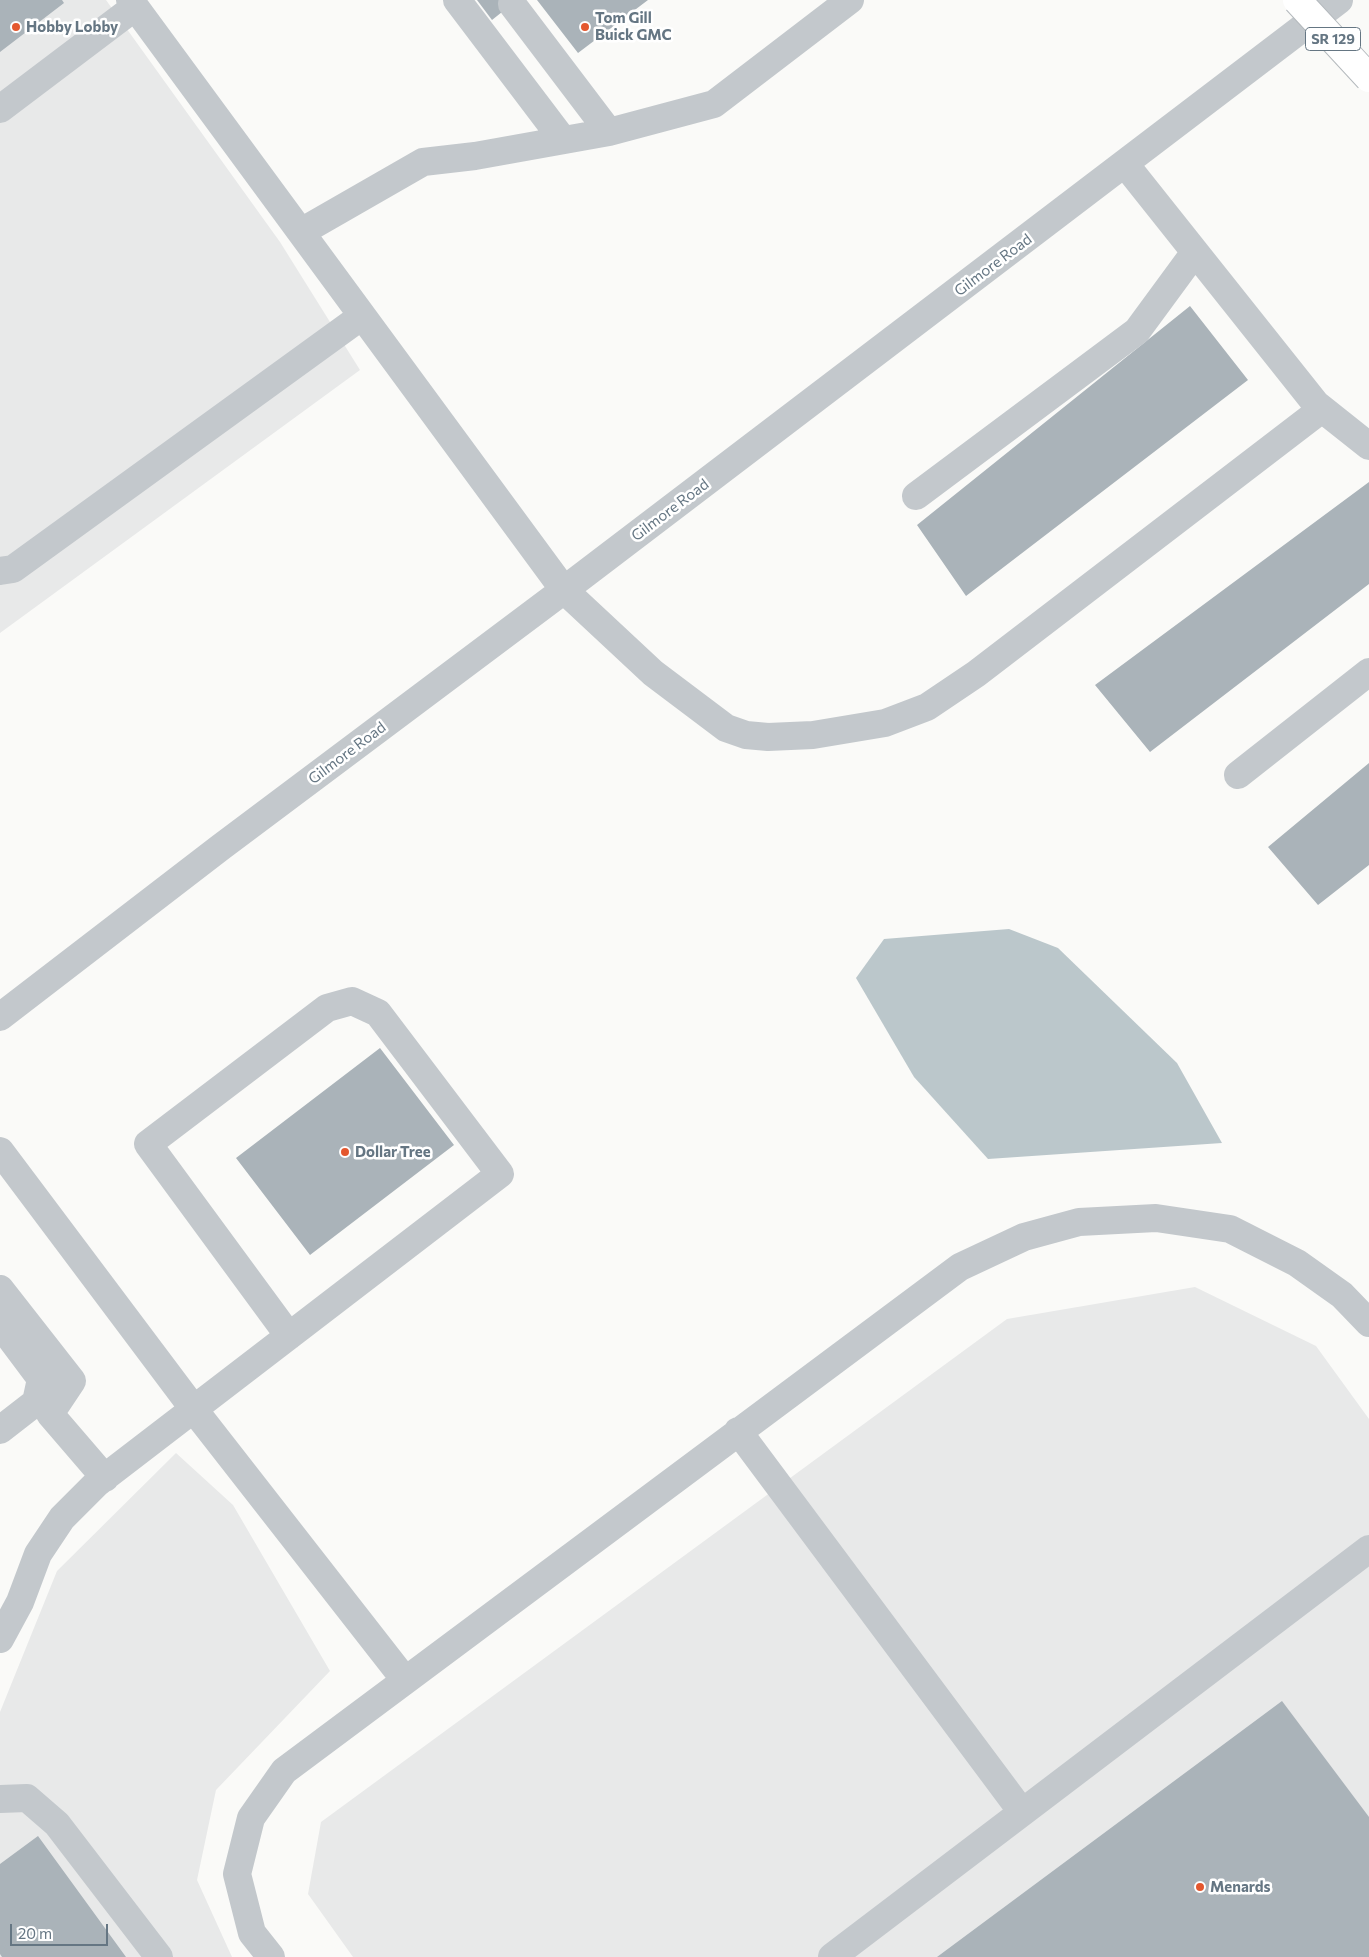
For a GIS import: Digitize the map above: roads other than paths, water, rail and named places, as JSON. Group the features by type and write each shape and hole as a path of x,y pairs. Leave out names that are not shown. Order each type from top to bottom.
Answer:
{"highway":[{"name":"SR 129","path":"1297,0 1369,78"}],"street":[{"path":"457,0 563,140"},
{"path":"301,232 423,162 475,156 609,132 714,104 850,0"},
{"name":"Gilmore Road","path":"0,1017 221,847 564,590 1339,0"},
{"path":"0,108 132,4 564,590 653,673 726,728 746,735 768,737 813,736 885,724 927,706 976,674 1322,409"},
{"path":"512,4 609,132"},
{"path":"1125,164 1322,409 1369,446"},
{"path":"916,496 1137,331 1195,252"},
{"path":"0,571 13,569 362,316"},
{"path":"1238,775 1369,672"},
{"path":"0,1639 20,1602 38,1554 62,1518 105,1478 500,1174 378,1013 352,1001 327,1008 148,1144 289,1336"},
{"path":"0,1151 193,1409 405,1680"},
{"path":"271,1957 252,1933 237,1874 250,1818 284,1771 960,1266 1024,1237 1080,1222 1156,1218 1230,1228 1297,1263 1342,1295 1369,1323"},
{"path":"0,1289 72,1381 50,1414 0,1452"},
{"path":"0,1324 41,1378 36,1402 0,1430"},
{"path":"50,1414 105,1478"},
{"path":"738,1431 1022,1812"},
{"path":"832,1957 1369,1549"},
{"path":"0,1799 27,1798 56,1824 159,1957"}],"place":[{"name":"Hobby Lobby","path":"16,27"},
{"name":"Tom Gill Buick GMC","path":"585,27"},
{"name":"Dollar Tree","path":"345,1152"},
{"name":"Menards","path":"1200,1887"}]}
